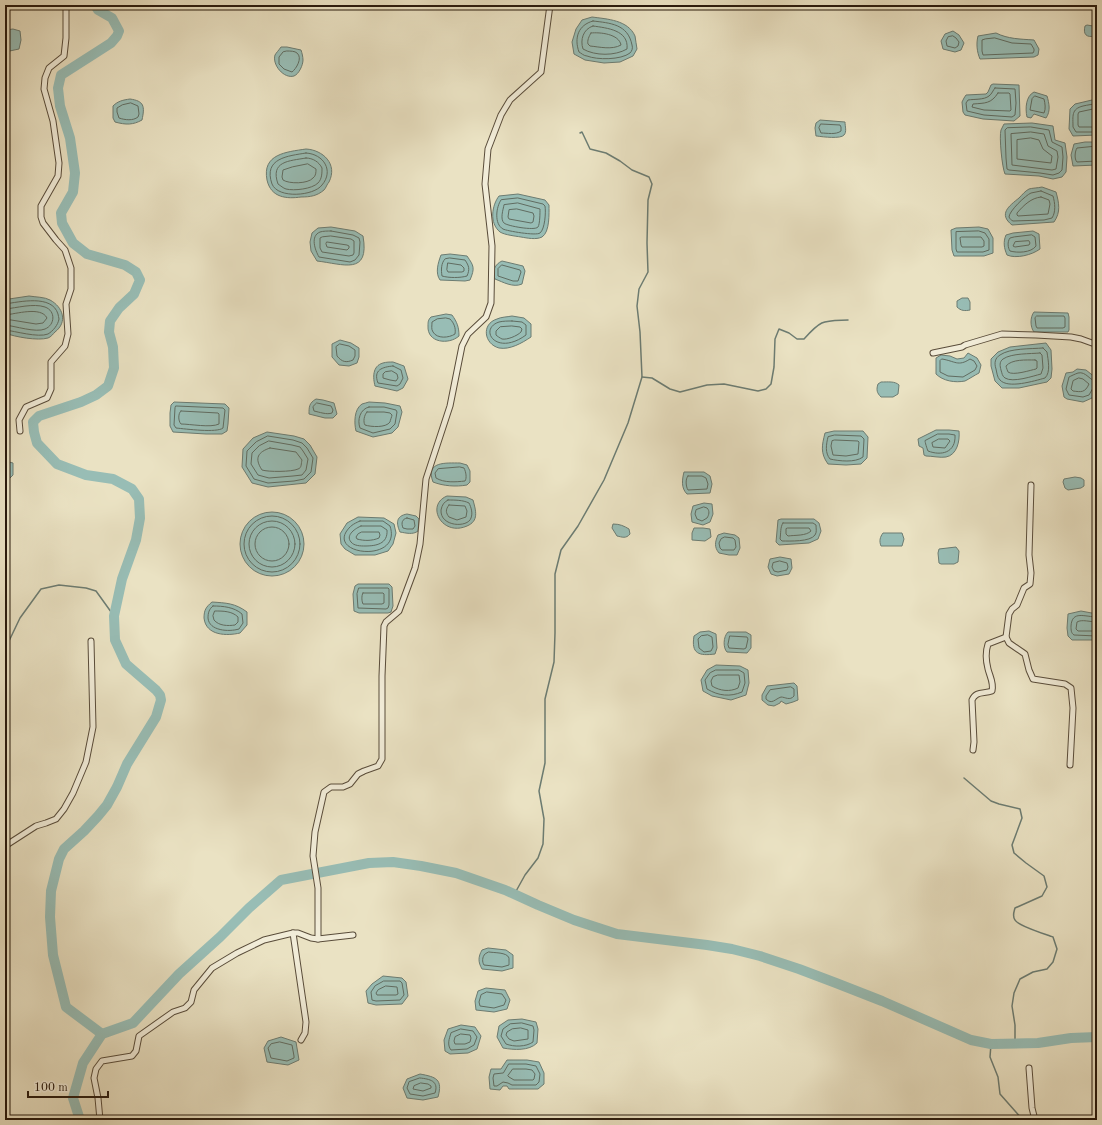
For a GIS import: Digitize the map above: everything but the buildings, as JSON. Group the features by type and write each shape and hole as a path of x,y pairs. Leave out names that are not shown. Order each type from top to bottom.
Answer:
{"street":[{"path":"20,431 20,420 26,407 46,398 51,389 51,362 65,346 68,334 66,304 71,289 71,268 65,250 43,223 41,217 41,206 58,176 59,163 53,121 44,90 45,78 49,68 64,56 66,38 66,5"},
{"path":"318,939 318,888 313,856 315,832 324,792 331,787 343,787 350,784 358,774 378,766 382,759 382,676 384,626 386,622 399,611 415,568 420,544 426,479 450,406 462,346 468,334 486,317 491,303 492,246 485,184 488,149 501,115 510,100 541,72 550,5"},
{"path":"933,353 962,347 964,345 1002,334 1071,337 1097,343"},
{"path":"1031,485 1029,555 1031,573 1030,584 1024,588 1017,604 1009,614 1006,637 1010,643 1025,654 1028,670 1033,679 1065,684 1071,688 1073,713 1070,765"},
{"path":"973,750 972,700 976,694 992,691 992,683 986,661 986,650 988,644 1006,637"},
{"path":"5,846 36,826 56,819 64,809 73,793 86,762 93,727 91,641"},
{"path":"293,933 306,1022 305,1033 301,1040"},
{"path":"100,1120 94,1078 96,1069 102,1061 132,1056 136,1051 139,1036 173,1012 185,1008 191,1002 194,990 212,968 237,953 264,940 293,933 318,939 353,935"},
{"path":"1030,1068 1032,1108 1035,1120"}],"water":[{"path":"592,17 622,23 632,31 635,36 637,49 633,56 620,62 604,63 585,60 574,54 572,42 576,29 582,20"},
{"path":"1087,25 1097,28 1095,36 1086,35 1084,29"},
{"path":"13,29 20,31 21,40 19,49 5,52 5,30"},
{"path":"953,31 959,35 964,43 961,50 955,52 943,49 941,41 945,34"},
{"path":"996,33 1010,38 1034,40 1039,49 1038,55 1034,57 980,59 977,48 978,36"},
{"path":"281,47 301,50 303,59 302,64 299,71 294,76 283,73 275,63 275,55"},
{"path":"993,84 1019,85 1020,116 1014,121 983,119 965,115 963,112 962,102 966,95 986,94"},
{"path":"1034,92 1047,96 1049,110 1046,118 1034,114 1031,118 1027,117 1026,110 1028,99"},
{"path":"130,99 141,103 143,108 142,120 129,124 115,122 113,118 113,106 121,101"},
{"path":"1097,100 1097,135 1073,136 1069,129 1070,109 1075,104"},
{"path":"820,120 845,122 845,134 836,137 816,136 816,123"},
{"path":"1032,123 1053,126 1055,140 1065,143 1067,157 1066,172 1062,177 1053,179 1039,176 1005,174 1000,139 1001,130 1004,124"},
{"path":"1097,142 1097,165 1073,166 1071,155 1074,144"},
{"path":"306,149 323,155 330,164 332,169 331,175 325,189 316,195 307,197 290,198 276,194 272,191 267,180 266,171 268,165 277,156 284,153"},
{"path":"1042,187 1056,192 1059,207 1058,215 1054,222 1012,225 1006,217 1006,210 1028,190"},
{"path":"518,194 545,200 549,205 548,227 545,235 542,237 532,238 505,234 500,232 494,224 493,209 499,196"},
{"path":"331,227 355,231 363,236 364,249 362,257 358,262 352,265 345,265 317,261 311,251 310,242 312,233 318,228"},
{"path":"979,227 988,229 993,238 993,253 984,256 954,256 952,250 951,230 956,228"},
{"path":"1033,231 1039,234 1040,249 1024,256 1015,257 1007,255 1004,245 1006,235"},
{"path":"450,254 467,256 473,267 473,273 470,280 440,280 437,271 441,255"},
{"path":"502,261 523,266 525,271 522,284 512,285 495,279 493,274 494,268"},
{"path":"29,296 48,299 61,311 63,319 62,324 49,338 33,339 5,333 5,300"},
{"path":"962,298 968,298 970,302 970,310 966,311 957,307 957,301"},
{"path":"1034,312 1068,313 1068,332 1034,332 1031,322"},
{"path":"446,314 452,315 455,320 458,327 459,336 450,341 439,341 431,336 428,321 431,317"},
{"path":"512,316 524,318 531,324 531,337 512,347 499,348 494,346 486,334 488,325 499,318"},
{"path":"340,340 351,343 359,348 357,363 349,366 339,365 332,357 332,344"},
{"path":"1046,343 1051,350 1052,369 1051,378 1047,382 1019,388 1002,388 995,381 991,366 991,359 998,352 1010,347"},
{"path":"968,353 977,358 981,365 979,373 965,381 957,382 946,380 936,374 936,358 941,355 950,356 957,359 964,358"},
{"path":"393,362 404,366 408,379 403,388 397,391 375,386 375,369 383,363"},
{"path":"1077,369 1086,370 1096,378 1097,382 1097,388 1092,398 1083,402 1064,397 1062,386 1066,373 1073,372"},
{"path":"881,382 891,382 899,385 898,394 893,397 881,397 877,390 878,384"},
{"path":"316,399 334,403 337,414 333,418 325,418 309,414 310,405"},
{"path":"174,402 225,404 229,408 227,431 222,434 173,432 170,426 170,413 171,405"},
{"path":"369,402 400,406 402,412 398,427 392,433 373,437 356,431 355,420 357,409 362,404"},
{"path":"936,430 959,431 957,447 950,456 926,456 924,455 923,448 919,446 918,439"},
{"path":"834,431 863,431 868,437 867,458 861,464 828,464 825,460 822,449 823,441 825,433"},
{"path":"267,432 304,439 310,445 317,457 315,474 306,483 268,487 252,483 242,467 243,449 253,438"},
{"path":"5,461 13,463 13,475 9,479 5,480"},
{"path":"443,463 460,463 467,465 470,471 470,482 467,485 450,486 433,482 431,475 434,467"},
{"path":"684,472 704,472 710,476 712,484 710,493 687,494 682,484"},
{"path":"1075,477 1084,480 1084,486 1081,488 1068,490 1065,488 1063,482 1064,479"},
{"path":"447,496 466,497 473,500 476,515 471,524 458,528 450,527 444,524 439,518 437,506 441,500"},
{"path":"704,503 712,504 713,514 710,522 703,525 692,522 691,514 693,506"},
{"path":"272,512 290,518 298,526 304,544 298,562 290,570 272,576 254,570 246,562 240,544 246,526 254,518"},
{"path":"407,514 416,516 419,519 418,531 414,533 400,532 398,520 401,516"},
{"path":"358,517 384,518 394,524 396,533 393,544 388,551 375,555 355,555 345,549 341,544 340,534 347,523"},
{"path":"814,519 819,523 821,531 818,539 809,543 779,545 776,542 778,520"},
{"path":"613,524 622,525 629,529 630,534 625,537 617,536 612,528"},
{"path":"694,528 710,529 711,537 705,541 692,540"},
{"path":"724,533 735,535 739,538 740,548 737,555 719,553 717,551 716,544 718,535"},
{"path":"883,533 902,533 904,539 902,546 881,546 880,539"},
{"path":"956,547 959,551 958,562 954,564 939,563 939,549"},
{"path":"780,557 791,559 792,568 789,574 777,576 771,574 768,567 770,559"},
{"path":"358,584 389,584 392,587 393,606 391,612 359,613 354,611 353,594 355,586"},
{"path":"212,602 230,604 243,609 247,612 247,625 240,633 223,634 213,631 206,624 204,618 204,613 208,605"},
{"path":"1081,611 1097,614 1097,640 1072,640 1068,636 1068,614"},
{"path":"709,631 716,634 717,648 715,654 701,654 695,650 693,642 694,636 700,632"},
{"path":"728,632 746,632 751,635 751,648 747,653 727,652 724,642"},
{"path":"716,665 740,666 748,670 749,683 746,695 731,700 712,696 703,691 701,680 707,670"},
{"path":"794,683 797,686 798,700 786,704 781,701 774,706 768,705 762,700 762,695 767,686"},
{"path":"488,948 506,950 513,955 513,968 502,971 482,969 479,962 480,955 482,950"},
{"path":"383,976 402,978 406,982 408,996 402,1004 376,1005 368,1003 366,991 372,984"},
{"path":"486,988 505,990 510,1000 507,1009 494,1012 476,1010 475,1001 478,991"},
{"path":"522,1019 536,1022 538,1029 537,1043 526,1049 503,1048 497,1037 499,1026 508,1020"},
{"path":"461,1025 475,1027 481,1036 477,1049 468,1053 450,1054 445,1051 444,1040 448,1029"},
{"path":"281,1037 296,1042 299,1060 288,1065 267,1062 264,1048 268,1041"},
{"path":"507,1060 527,1060 539,1062 544,1073 544,1084 538,1089 509,1089 507,1086 503,1086 500,1090 490,1089 489,1077 491,1069 501,1069"},
{"path":"420,1074 430,1076 437,1080 440,1086 438,1097 423,1100 407,1098 403,1088 407,1079"}],"waterway":[{"path":"95,5 98,10 112,18 119,31 111,43 61,75 58,88 60,106 70,138 75,173 73,192 61,213 62,223 73,243 87,254 125,265 136,272 140,280 134,294 119,308 110,321 109,332 113,347 114,368 108,386 96,395 81,402 39,416 33,422 37,443 57,464 86,475 113,479 132,489 139,499 140,518 136,540 122,579 114,616 115,640 126,664 156,690 160,695 161,700 156,717 127,764 107,805 84,831 64,849 59,859 51,891 50,917 53,955 66,1007 102,1034"},
{"path":"515,893 525,875 538,858 543,844 544,819 539,791 545,763 545,699 554,662 555,574 561,550 578,526 604,480 628,423 642,377 637,306 639,289 648,272 648,200 652,184 649,177 632,170 606,153 590,149 582,132 580,133"},
{"path":"642,377 652,378 670,389 680,392 707,385 724,384 758,391 766,389 771,384 774,367 775,339 779,329 789,333 797,339 804,339 823,322 848,320"},
{"path":"5,646 20,618 41,589 59,585 86,588 96,591 114,616"},
{"path":"964,778 991,801 1020,809 1022,818 1012,845 1014,853 1044,876 1047,887 1042,896 1015,908 1013,916 1017,922 1026,927 1053,937 1057,949 1053,962 1047,969 1033,972 1020,979 1014,993 1012,1006 1015,1025 1015,1044"},
{"path":"80,1120 73,1098 83,1063 102,1034 133,1023 179,974 281,880 369,863 393,862 456,873 505,890 574,920 617,934 707,945 760,956 799,969 882,1001 971,1040 991,1044 1038,1043 1071,1038 1097,1037"},
{"path":"991,1044 990,1057 998,1077 1000,1094 1023,1120"}]}
